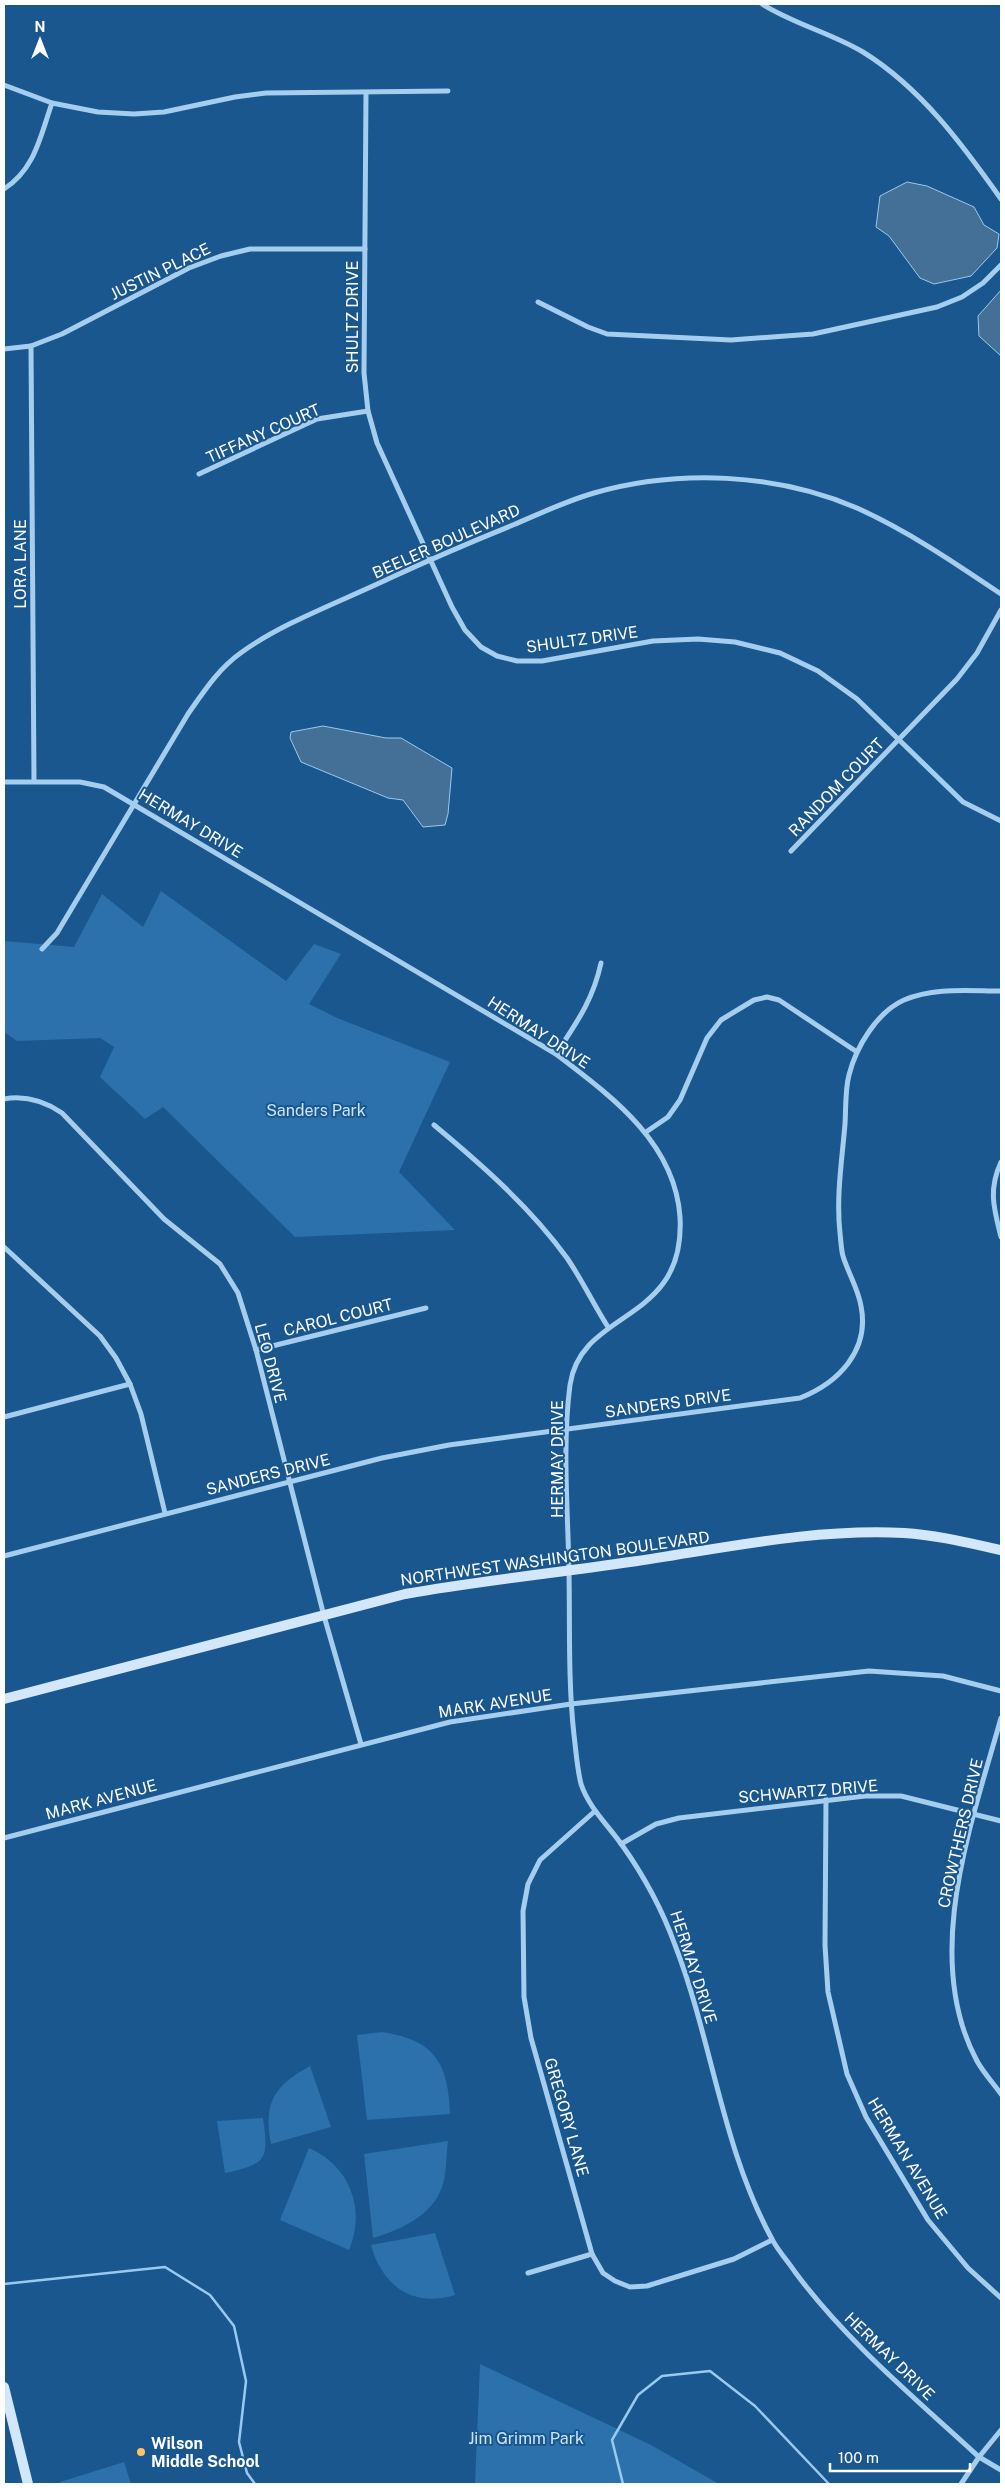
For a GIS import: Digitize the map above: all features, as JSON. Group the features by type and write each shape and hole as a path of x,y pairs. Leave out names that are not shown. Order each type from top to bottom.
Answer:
{"main road":[{"name":"NORTHWEST WASHINGTON BOULEVARD","path":"4,1699 405,1594 804,1537 857,1532 904,1533 947,1538 1001,1550"},
{"path":"4,2387 28,2484"}],"street":[{"path":"762,4 862,52 913,90 974,162 1001,199"},
{"path":"4,85 52,103 98,112 134,114 164,112 235,97 266,93 448,91"},
{"name":"SHULTZ DRIVE","path":"366,93 364,373 368,411 377,443 430,560 465,630 481,647 497,656 518,661 542,661 653,641 698,639 735,642 780,653 818,671 857,699 964,802 1001,821"},
{"path":"4,189 19,178 33,158 52,103"},
{"name":"JUSTIN PLACE","path":"4,349 31,346 62,334 189,268 221,256 250,249 365,249"},
{"path":"538,302 588,327 607,334 731,340 777,338 813,334 937,308 962,297 983,282 1001,265"},
{"name":"LORA LANE","path":"31,346 34,781"},
{"name":"TIFFANY COURT","path":"199,474 317,419 368,411"},
{"name":"BEELER BOULEVARD","path":"42,949 57,933 133,803 211,680 241,652 278,631 430,560 594,493 649,482 713,477 778,484 815,493 857,508 929,546 1001,594"},
{"name":"RANDOM COURT","path":"791,851 957,679 977,653 1001,610"},
{"name":"HERMAY DRIVE","path":"4,782 80,782 104,787 556,1054 605,1093 646,1132 668,1170 678,1198 680,1240 669,1278 653,1297 634,1313 608,1328 586,1350 576,1365 570,1382 567,1430 571,1704 576,1759 582,1786 595,1811 621,1844 661,1908 680,1958 734,2142 748,2183 772,2240 809,2290 855,2344 979,2457 1001,2470"},
{"path":"556,1054 592,995 601,962"},
{"name":"SANDERS DRIVE","path":"4,1556 289,1480 382,1458 449,1445 800,1398 818,1391 836,1378 848,1364 858,1346 862,1326 861,1306 843,1255 839,1199 849,1076 857,1052 885,1014 902,1001 918,995 942,991 1001,991"},
{"path":"646,1132 668,1118 680,1100 707,1038 721,1020 754,1000 767,997 779,1000 857,1052"},
{"name":"LEO DRIVE","path":"4,1099 31,1099 48,1104 62,1114 164,1218 220,1264 238,1293 256,1350 324,1616 361,1744"},
{"path":"434,1125 500,1182 533,1218 567,1258 608,1328"},
{"path":"1001,1162 994,1177 992,1197 1001,1237"},
{"path":"4,1247 100,1336 116,1358 130,1384 141,1414 165,1513"},
{"name":"CAROL COURT","path":"256,1350 426,1308"},
{"path":"4,1417 130,1384"},
{"name":"MARK AVENUE","path":"4,1838 450,1722 571,1704 869,1671 943,1676 1001,1691"},
{"name":"CROWTHERS DRIVE","path":"1001,1718 974,1814 957,1889 952,1929 953,1977 961,2020 977,2061 1001,2094"},
{"name":"SCHWARTZ DRIVE","path":"621,1844 656,1824 679,1818 826,1799 865,1796 900,1796 1001,1821"},
{"name":"HERMAN AVENUE","path":"826,1799 825,1945 828,1992 847,2074 866,2117 928,2220 968,2268 1001,2298"},
{"name":"GREGORY LANE","path":"595,1811 540,1860 528,1884 523,1911 524,1996 532,2038 592,2254 603,2273 615,2281 630,2287 647,2286 734,2260 772,2240"},
{"path":"528,2273 592,2254"},
{"path":"960,2484 1001,2430"}],"green space":[{"name":"Sanders Park","path":"161,891 286,981 314,944 341,954 309,1004 337,1018 450,1062 399,1172 455,1230 295,1237 163,1107 145,1119 100,1077 114,1047 100,1038 17,1041 4,1032 4,941 74,947 102,894 143,927"},
{"path":"382,2032 415,2041 435,2057 442,2068 446,2081 450,2114 367,2120 357,2035"},
{"path":"310,2066 331,2127 271,2144 269,2117 270,2106 274,2097 288,2081"},
{"path":"263,2118 266,2143 262,2158 250,2166 225,2173 217,2121"},
{"path":"448,2141 444,2182 431,2206 423,2214 404,2226 373,2238 364,2154"},
{"path":"309,2148 335,2166 351,2190 355,2204 356,2219 354,2235 349,2250 280,2220"},
{"path":"435,2233 455,2295 440,2298 413,2296 391,2282 383,2272 371,2245"},
{"name":"Jim Grimm Park","path":"480,2364 651,2445 719,2484 475,2484"},
{"path":"124,2462 131,2484 60,2484 60,2482"}],"shaded area":[{"path":"907,182 927,186 974,207 984,225 999,234 997,248 971,276 934,284 920,278 889,236 876,227 880,196"},
{"path":"1001,290 1001,356 979,336 978,316"},
{"path":"323,726 386,738 401,738 452,768 448,814 445,825 423,827 403,800 388,798 301,762 290,738 291,732"}],"waterway":[{"path":"4,2284 165,2267 210,2295 234,2326 246,2381 239,2442 247,2473 255,2484"},
{"path":"623,2484 612,2440 638,2395 662,2376 710,2371 755,2406 829,2484"}],"place":[{"name":"Wilson Middle School","path":"141,2452"}]}
